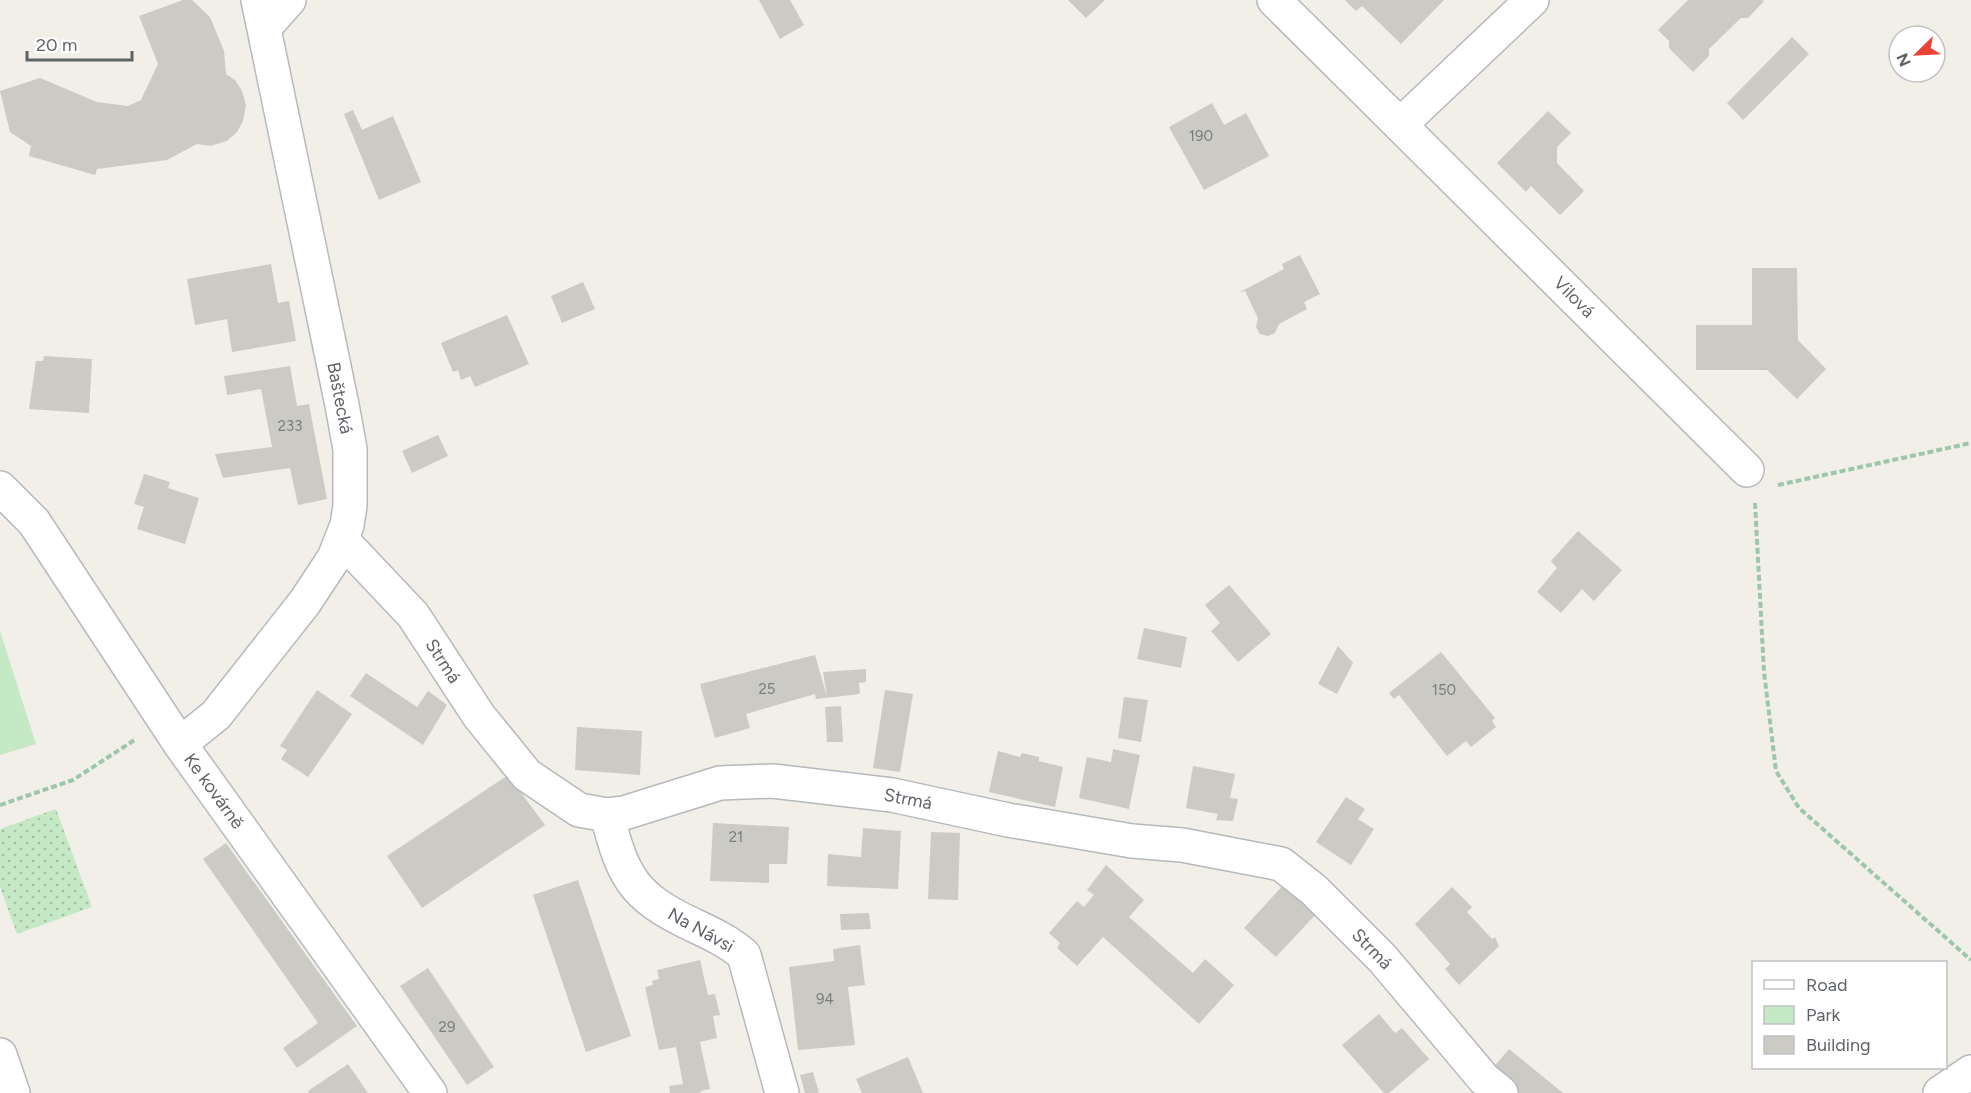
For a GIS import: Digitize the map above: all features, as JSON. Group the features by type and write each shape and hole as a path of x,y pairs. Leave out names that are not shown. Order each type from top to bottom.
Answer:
{"street":[{"path":"261,14 289,0"},
{"name":"Vilová","path":"1274,0 1751,480"},
{"path":"1400,125 1532,0"},
{"name":"Baštecká","path":"172,733 208,724 224,706 319,584 342,540 350,506 348,440 261,14"},
{"name":"Ke kovárně","path":"0,488 34,522 172,733 430,1093"},
{"name":"Strmá","path":"342,540 413,615 479,716 527,775 579,810 606,815 624,813 720,783 773,781 892,795 1132,842 1182,845 1281,864 1314,890 1383,959 1484,1079 1501,1093"},
{"name":"Na Návsi","path":"606,815 619,863 636,888 668,914 731,944 744,955 782,1093"},
{"path":"0,1055 12,1093"},
{"path":"1940,1093 1971,1072"}],"path":[{"path":"1971,443 1751,480 1764,672 1776,771 1799,808 1971,960"},
{"path":"0,805 73,780 172,733"}],"green space":[{"path":"0,631 36,744 0,755"},
{"path":"56,809 92,907 17,934 0,887 0,829"}],"building":[{"path":"183,0 192,0 210,17 224,51 226,74 235,80 242,91 246,105 243,121 237,132 227,141 210,146 197,144 167,160 97,169 95,175 29,156 31,146 10,132 0,91 40,78 97,102 128,106 141,100 158,64 139,16"},
{"path":"759,0 790,0 804,25 780,39"},
{"path":"1068,0 1105,0 1086,18"},
{"path":"1345,0 1444,0 1401,44 1362,6 1356,11"},
{"path":"1688,0 1764,1 1748,18 1741,18 1709,49 1709,56 1693,72 1669,48 1669,41 1658,30"},
{"path":"1792,37 1809,54 1743,120 1727,103"},
{"path":"1212,103 1224,125 1246,113 1269,156 1204,190 1169,127"},
{"path":"353,110 362,130 393,116 421,182 379,200 344,114"},
{"path":"1548,111 1571,133 1557,147 1557,163 1584,191 1560,215 1531,186 1526,192 1497,163"},
{"path":"1300,255 1320,294 1304,302 1307,309 1279,324 1275,333 1268,336 1260,334 1256,327 1258,318 1245,291 1238,293 1284,269 1282,264"},
{"path":"271,264 278,303 289,301 296,341 232,352 227,319 195,325 187,279"},
{"path":"1752,268 1797,268 1798,340 1826,369 1797,399 1767,370 1696,370 1696,325 1752,325"},
{"path":"583,282 595,309 562,323 551,296"},
{"path":"507,315 529,364 475,387 470,376 461,380 458,370 453,372 441,343"},
{"path":"44,356 92,359 89,413 29,409 36,361 43,361"},
{"path":"290,366 297,406 309,404 327,499 298,505 290,468 223,478 215,454 272,447 261,389 227,395 224,376"},
{"path":"438,435 448,456 412,473 402,451"},
{"path":"144,474 170,482 168,488 199,498 185,544 137,529 144,507 134,504"},
{"path":"1578,531 1622,570 1594,601 1582,589 1561,613 1537,592 1557,568 1551,561"},
{"path":"1229,585 1271,634 1238,662 1211,631 1220,623 1205,605"},
{"path":"1144,628 1187,637 1181,668 1137,659"},
{"path":"1338,646 1353,663 1337,694 1318,684"},
{"path":"1441,652 1495,718 1492,721 1496,727 1471,747 1466,741 1447,756 1399,695 1394,699 1389,693"},
{"path":"815,655 827,697 823,672 866,669 866,682 859,683 860,694 816,699 815,694 746,714 750,728 715,738 700,684"},
{"path":"366,673 417,707 428,691 447,705 423,745 350,696"},
{"path":"317,690 352,714 308,777 281,759 287,750 280,746"},
{"path":"885,690 913,694 900,772 873,768"},
{"path":"1124,697 1148,700 1141,742 1118,738"},
{"path":"841,706 843,742 827,742 825,707"},
{"path":"577,727 642,731 640,775 575,770"},
{"path":"1113,749 1140,755 1129,809 1079,798 1087,757 1111,762"},
{"path":"998,751 1020,757 1022,753 1039,757 1039,761 1063,767 1055,807 989,792"},
{"path":"1193,766 1235,774 1230,798 1238,799 1233,821 1216,820 1218,814 1186,808"},
{"path":"508,775 545,825 422,908 387,856"},
{"path":"1346,797 1365,809 1358,819 1374,829 1351,865 1316,842"},
{"path":"713,823 789,827 787,864 769,864 769,883 710,881"},
{"path":"863,828 901,831 898,889 827,886 828,854 861,857"},
{"path":"931,832 960,833 958,900 928,899"},
{"path":"226,843 357,1026 297,1068 283,1048 318,1023 203,859"},
{"path":"1106,865 1144,900 1129,917 1193,973 1205,959 1234,985 1199,1024 1103,937 1077,966 1057,948 1060,943 1049,933 1077,901 1084,907 1094,895 1087,890"},
{"path":"578,880 631,1036 586,1052 533,895"},
{"path":"1285,883 1317,913 1276,957 1244,928"},
{"path":"1452,887 1472,907 1467,912 1492,939 1495,937 1499,946 1459,985 1445,969 1450,964 1415,924"},
{"path":"869,913 871,929 841,930 840,914"},
{"path":"860,945 865,985 848,987 855,1045 798,1050 789,967 834,961 833,949"},
{"path":"700,960 708,995 715,994 720,1015 713,1016 717,1038 700,1042 710,1089 700,1091 701,1093 670,1093 669,1086 683,1084 676,1047 659,1050 645,987 653,985 652,981 659,979 657,970"},
{"path":"428,968 494,1067 467,1085 400,986"},
{"path":"1379,1014 1395,1033 1402,1028 1429,1059 1389,1093 1384,1093 1342,1045"},
{"path":"1509,1049 1563,1093 1519,1093 1491,1070"},
{"path":"908,1057 923,1093 862,1093 856,1079"},
{"path":"348,1064 368,1093 309,1093 308,1091"},
{"path":"813,1072 819,1093 805,1093 800,1075"}]}
